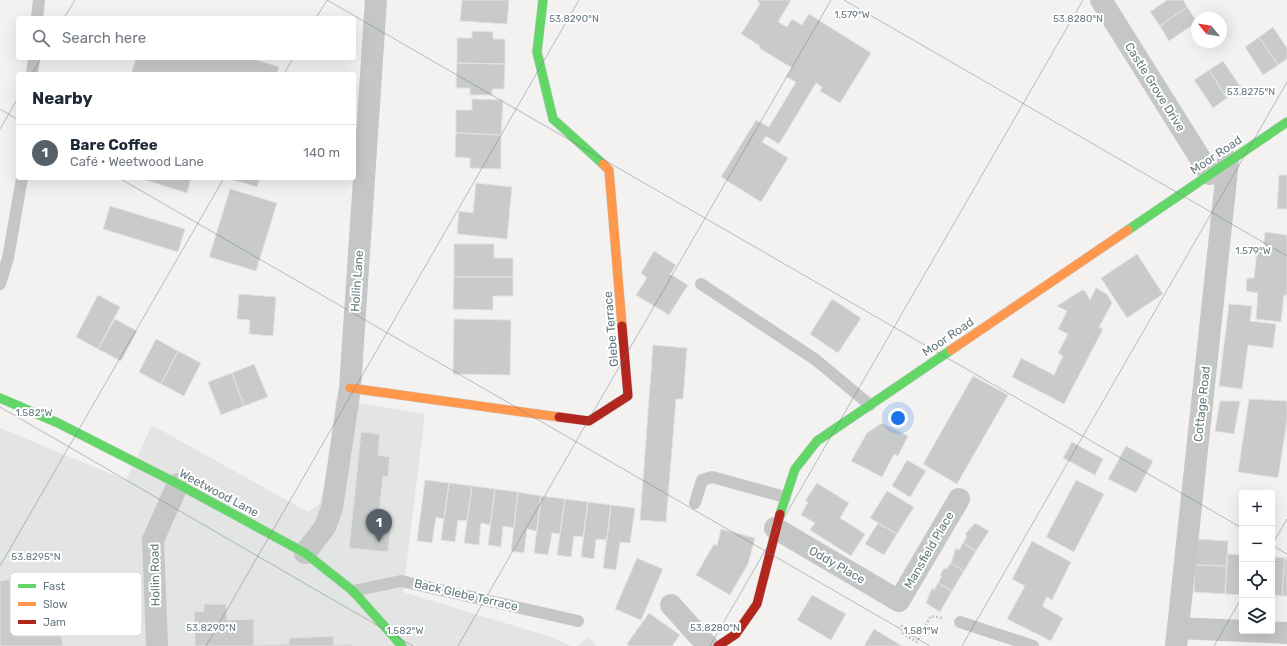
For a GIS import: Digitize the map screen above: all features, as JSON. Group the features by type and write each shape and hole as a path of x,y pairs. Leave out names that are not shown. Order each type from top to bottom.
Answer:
{"street":[{"name":"Hollin Lane","path":"305,553 325,527 332,508 350,388 363,56 376,0"},
{"name":"Glebe Terrace","path":"350,388 589,421 628,396 609,170 553,119 537,52 543,0"},
{"name":"Castle Grove Drive","path":"1101,0 1210,174"},
{"name":"Moor Road","path":"718,646 736,634 758,604 775,528 794,469 817,441 1287,122"},
{"name":"Cottage Road","path":"1177,637 1228,161"},
{"name":"Weetwood Lane","path":"0,398 58,423 178,484 305,553 353,591 402,646"},
{"name":"Hollin Road","path":"157,646 153,540 178,484"},
{"name":"Mansfield Place","path":"899,601 959,499"},
{"name":"Oddy Place","path":"775,528 899,601"},
{"path":"671,605 708,646"},
{"path":"1177,637 1287,633"}],"lane":[{"path":"37,16 39,0"},
{"path":"32,72 34,60"},
{"path":"0,284 8,258 22,180"},
{"path":"701,284 816,360 870,405"},
{"path":"695,503 702,480 712,477 786,497"},
{"name":"Back Glebe Terrace","path":"353,591 401,581 578,621"},
{"path":"960,622 1033,646"}],"path":[{"path":"902,633 917,642 931,616"}],"shaded area":[{"path":"336,399 425,414 403,592 554,638 570,646 0,646 0,428 126,480 152,425 308,512 319,504 325,486"},
{"path":"589,637 596,646 577,646"}],"building":[{"path":"462,0 509,0 507,24 460,21"},
{"path":"791,0 778,22 787,27 792,19 802,25 809,14 871,53 840,103 820,91 822,87 816,83 779,144 766,136 762,142 788,158 761,202 721,177 756,120 769,127 796,82 786,77 792,68 759,48 760,46 741,34 760,4 757,1"},
{"path":"1167,0 1183,0 1187,7 1160,26 1150,12"},
{"path":"1187,7 1191,13 1191,26 1169,41 1160,26"},
{"path":"1273,27 1287,48 1287,59 1278,65 1259,37"},
{"path":"472,31 493,32 493,39 505,39 505,64 457,63 457,38 472,38"},
{"path":"1259,37 1278,65 1263,75 1245,47"},
{"path":"135,60 257,60 279,67 278,72 132,72"},
{"path":"1223,61 1242,89 1227,98 1209,70"},
{"path":"457,63 505,64 504,89 492,89 492,95 470,95 470,88 456,88"},
{"path":"1209,70 1227,98 1213,108 1194,80"},
{"path":"472,99 503,100 501,135 456,133 456,110 472,110"},
{"path":"456,133 501,135 501,169 470,168 470,158 455,157"},
{"path":"1279,175 1287,175 1287,209 1277,209"},
{"path":"145,180 190,180 187,193"},
{"path":"233,180 259,180 257,187"},
{"path":"476,183 512,187 507,239 457,234 459,211 473,213"},
{"path":"230,189 277,203 256,271 209,257"},
{"path":"110,206 185,229 178,252 103,229"},
{"path":"1265,232 1287,235 1287,295 1284,295 1281,322 1256,319 1258,293 1246,291 1247,278 1254,278 1257,251 1263,252"},
{"path":"454,244 494,244 494,258 513,258 513,277 454,277"},
{"path":"654,251 676,265 670,274 688,285 669,315 636,295 647,278 641,273"},
{"path":"1137,254 1163,294 1127,318 1101,278"},
{"path":"454,277 513,277 513,296 493,296 493,310 453,309"},
{"path":"1096,288 1107,294 1112,303 1099,327 1103,329 1064,404 1012,377 1021,358 1054,375 1063,356 1058,353 1068,334 1058,329 1067,311 1057,306 1082,290 1085,291 1090,300"},
{"path":"239,294 276,297 273,336 249,334 250,320 237,319"},
{"path":"98,295 120,307 98,349 76,337"},
{"path":"832,299 861,318 838,353 810,334"},
{"path":"1229,304 1252,306 1250,321 1276,324 1273,348 1248,345 1242,389 1219,386"},
{"path":"115,319 137,331 121,361 98,349"},
{"path":"454,319 511,320 510,375 453,374"},
{"path":"156,339 178,351 161,384 139,372"},
{"path":"653,345 687,348 683,399 676,399 666,522 640,520"},
{"path":"178,351 201,363 184,396 161,384"},
{"path":"254,364 268,397 244,406 232,373"},
{"path":"232,373 244,406 221,415 208,382"},
{"path":"973,376 1008,395 957,484 923,464"},
{"path":"1249,399 1287,401 1287,421 1278,478 1238,472"},
{"path":"1220,401 1240,401 1234,434 1215,431"},
{"path":"882,423 908,436 898,456 894,454 882,477 851,461 867,433"},
{"path":"361,432 380,434 378,455 390,457 388,477 383,476 378,525 391,526 388,552 349,548"},
{"path":"1072,442 1103,459 1095,475 1063,458"},
{"path":"1126,446 1153,461 1136,493 1108,479"},
{"path":"907,460 926,471 910,497 892,486"},
{"path":"425,480 449,483 444,519 436,517 432,543 417,541"},
{"path":"1076,480 1104,494 1074,552 1046,537"},
{"path":"449,483 472,486 467,521 458,520 455,542 441,540"},
{"path":"817,483 849,503 840,518 865,534 851,556 810,530 815,523 801,515 808,502 805,501"},
{"path":"472,486 495,489 490,525 481,523 479,545 464,543"},
{"path":"495,489 518,492 514,528 503,526 501,547 488,545"},
{"path":"887,491 914,507 897,534 870,518"},
{"path":"518,492 541,496 537,531 527,529 524,553 511,551"},
{"path":"541,496 565,499 560,534 552,533 548,555 534,553"},
{"path":"565,499 588,502 583,537 574,536 571,557 557,555"},
{"path":"588,502 611,505 607,540 596,539 594,559 581,557"},
{"path":"611,505 635,508 630,543 620,542 616,570 603,568"},
{"path":"878,523 897,534 884,555 865,544"},
{"path":"975,523 989,531 976,551 963,543 967,536 965,534"},
{"path":"721,529 755,538 748,564 730,595 696,575 714,544 717,546"},
{"path":"1197,539 1228,541 1227,566 1195,565"},
{"path":"1032,541 1071,562 1052,600 1047,597 1042,606 1063,618 1051,641 1007,619 1025,586 1012,579"},
{"path":"963,543 976,551 964,571 951,563 956,548 959,550"},
{"path":"1227,554 1239,555 1239,595 1225,594"},
{"path":"1275,557 1285,558 1282,596 1275,595"},
{"path":"637,558 663,569 641,620 615,609"},
{"path":"1285,558 1287,558 1287,596 1282,596"},
{"path":"951,563 964,571 952,591 938,583 944,568 946,569"},
{"path":"1195,565 1227,566 1225,594 1194,592"},
{"path":"10,579 10,636 62,636 63,646 0,646 0,581"},
{"path":"938,583 952,591 940,612 926,603 932,588 934,590"},
{"path":"812,595 846,614 831,640 797,620"},
{"path":"204,604 226,604 227,620 254,619 254,645 289,644 289,638 333,636 334,645 352,644 352,646 195,646 194,612 204,611"},
{"path":"649,613 680,635 672,646 629,646 627,644"},
{"path":"874,629 902,646 864,646"}],"traffic: fast":[{"path":"543,0 537,52 553,119 603,164"},
{"path":"1128,230 1287,122"},
{"path":"780,514 795,469 817,441 951,350"},
{"path":"0,398 58,423 178,484 305,553 353,591 402,646"}],"traffic: slow":[{"path":"603,164 609,170 622,326"},
{"path":"951,350 1128,230"},
{"path":"350,388 559,417"}],"traffic: jam":[{"path":"559,417 589,421 628,396 622,326"},
{"path":"718,646 736,634 757,604 780,514"}],"place":[{"name":"Bare Coffee","path":"379,542"}]}
